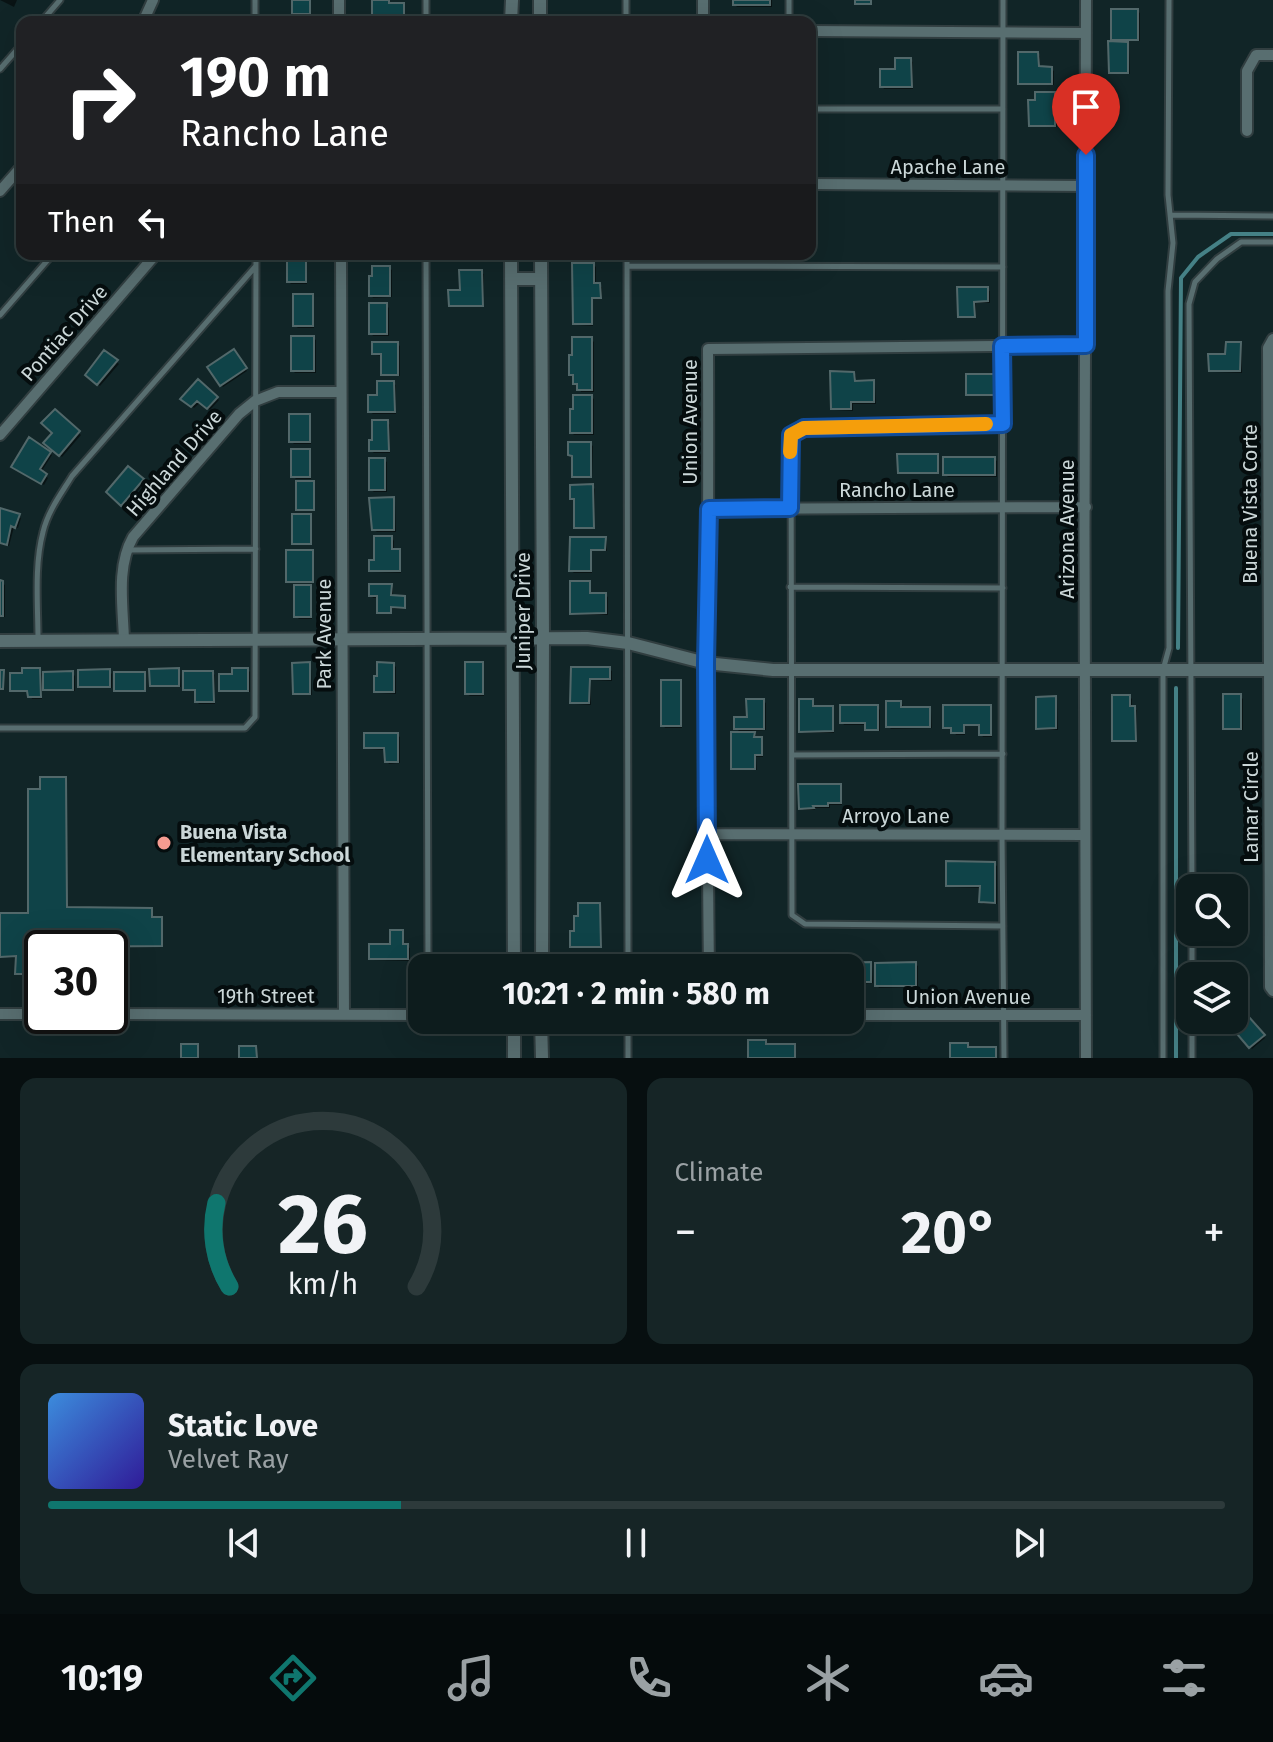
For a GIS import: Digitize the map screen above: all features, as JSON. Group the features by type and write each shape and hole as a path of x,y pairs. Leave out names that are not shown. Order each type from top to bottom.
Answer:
{"street":[{"name":"Arizona Avenue","path":"1086,0 1086,1058"},
{"path":"816,31 1086,33"},
{"path":"1247,131 1247,71 1256,55 1273,55"},
{"path":"0,191 16,173"},
{"name":"Apache Lane","path":"816,184 1086,186"},
{"name":"Pontiac Drive","path":"0,435 151,260"},
{"name":"Park Avenue","path":"341,260 344,1015"},
{"name":"Juniper Drive","path":"511,260 514,954"},
{"name":"Juniper Drive","path":"541,260 542,954"},
{"path":"511,279 541,279"},
{"name":"Buena Vista Corte","path":"1271,670 1268,348 1273,339"},
{"name":"Union Avenue","path":"709,954 706,663 708,349 1086,345"},
{"path":"255,401 278,392 341,392"},
{"name":"Highland Drive","path":"126,550 133,537 239,414 255,401"},
{"name":"Rancho Lane","path":"709,509 1086,507"},
{"path":"124,640 123,565 126,550"},
{"path":"0,641 587,638 628,643 706,663 791,670 1271,670"},
{"name":"Lamar Circle","path":"1271,670 1270,987 1273,991"},
{"name":"Arroyo Lane","path":"707,834 1085,835"},
{"path":"0,1014 24,1014"},
{"name":"19th Street","path":"128,1014 408,1015"},
{"name":"Union Avenue","path":"864,1015 1086,1015"},
{"path":"514,1034 514,1058"},
{"path":"541,1034 542,1058"}],"lane":[{"path":"46,16 60,0"},
{"path":"1003,0 1004,1058"},
{"path":"1163,1058 1163,670 1169,648 1168,291 1173,243 1168,195 1169,0"},
{"path":"0,69 16,51"},
{"path":"816,109 1003,109"},
{"path":"1172,215 1273,216"},
{"path":"1192,874 1189,304 1195,282 1217,259 1241,242 1273,242"},
{"path":"0,315 48,260"},
{"path":"0,728 245,728 255,717 256,260"},
{"path":"426,260 428,954"},
{"path":"627,260 628,954"},
{"path":"38,641 38,565 43,532 53,506 72,476 256,266"},
{"path":"627,266 1003,267"},
{"path":"1003,424 804,428 791,435 790,508 792,915 805,924 1003,926"},
{"path":"126,550 256,549"},
{"path":"790,587 1003,588"},
{"path":"792,755 1003,754"},
{"path":"628,1034 628,1058"},
{"path":"1192,1034 1192,1058"}],"building":[{"path":"292,0 310,0 310,14 292,14"},
{"path":"372,0 404,3 404,16 372,16"},
{"path":"733,0 770,0 770,5 733,5"},
{"path":"855,0 871,0 871,4 855,4"},
{"path":"1111,9 1138,9 1138,40 1111,40"},
{"path":"1108,41 1128,42 1128,73 1109,73"},
{"path":"1018,52 1038,52 1039,66 1052,67 1052,84 1018,84"},
{"path":"895,58 911,58 912,87 880,87 880,69 895,69"},
{"path":"1035,92 1055,92 1055,126 1029,126 1028,100 1035,100"},
{"path":"287,260 306,260 306,282 287,282"},
{"path":"572,263 594,263 594,283 600,283 601,298 592,298 592,324 573,324"},
{"path":"372,266 390,266 390,296 369,296"},
{"path":"459,270 482,270 483,306 449,306 448,290 460,290"},
{"path":"957,287 988,287 988,301 974,302 975,317 958,317"},
{"path":"293,294 313,294 313,326 293,326"},
{"path":"369,303 387,303 387,334 369,334"},
{"path":"291,336 314,336 314,371 291,371"},
{"path":"572,337 592,337 592,390 577,390 573,375 569,375"},
{"path":"372,342 398,342 398,375 381,375 381,354 372,354"},
{"path":"1226,342 1241,342 1240,371 1209,371 1208,354 1225,354"},
{"path":"234,349 247,368 220,386 207,367"},
{"path":"104,350 118,360 97,385 85,375"},
{"path":"830,371 854,372 855,381 874,380 874,402 851,402 851,409 831,409"},
{"path":"966,374 998,374 998,395 966,395"},
{"path":"198,379 218,397 207,409 197,401 191,407 180,399"},
{"path":"377,381 394,381 395,412 368,412 368,395 377,395"},
{"path":"573,395 592,395 592,433 570,433"},
{"path":"55,409 80,431 59,456 43,443 52,433 41,423"},
{"path":"289,414 310,414 310,442 289,442"},
{"path":"372,420 388,420 389,451 369,451"},
{"path":"29,437 51,452 40,469 47,474 41,484 11,467"},
{"path":"568,442 591,442 591,477 572,477"},
{"path":"291,449 310,449 310,477 291,477"},
{"path":"897,454 938,454 938,473 898,473"},
{"path":"943,457 995,457 995,475 943,475"},
{"path":"369,458 385,458 385,490 369,490"},
{"path":"128,466 144,479 121,506 106,492"},
{"path":"296,481 314,481 314,510 296,510"},
{"path":"593,484 594,528 574,528 574,499 570,499 570,485"},
{"path":"394,497 394,530 372,530 369,498"},
{"path":"0,508 20,514 15,528 11,526 7,545 0,543"},
{"path":"292,514 311,514 311,544 292,544"},
{"path":"374,536 392,536 392,549 400,549 400,571 369,571 369,560 374,560"},
{"path":"570,537 606,537 605,550 591,550 591,571 569,571"},
{"path":"286,550 313,550 313,582 286,582"},
{"path":"0,580 3,581 3,616 0,616"},
{"path":"570,581 590,581 590,593 606,593 606,613 570,614"},
{"path":"369,584 392,584 391,595 405,596 405,608 391,607 391,613 377,613 377,596 369,596"},
{"path":"294,585 311,585 311,617 294,617"},
{"path":"310,662 310,694 293,694 292,663"},
{"path":"377,662 394,663 394,692 374,692"},
{"path":"465,662 483,662 483,694 465,694"},
{"path":"571,667 610,667 610,679 590,679 589,703 570,703"},
{"path":"22,668 40,668 41,697 28,697 27,691 10,691 10,673 22,673"},
{"path":"179,668 179,686 150,686 149,669"},
{"path":"232,668 248,668 248,691 219,691 219,674 232,674"},
{"path":"110,669 110,687 78,687 78,670"},
{"path":"0,670 4,670 3,689 0,689"},
{"path":"73,671 73,690 43,690 43,672"},
{"path":"183,671 213,671 214,702 195,702 195,690 183,690"},
{"path":"114,672 145,672 145,691 114,691"},
{"path":"661,680 681,680 681,726 661,726"},
{"path":"1223,694 1241,694 1241,729 1223,729"},
{"path":"1112,695 1130,695 1130,706 1135,706 1136,741 1112,741"},
{"path":"1056,696 1056,728 1036,729 1036,697"},
{"path":"746,699 764,699 764,729 734,729 734,717 747,717"},
{"path":"799,699 813,699 813,706 833,706 833,731 799,732"},
{"path":"886,701 901,701 901,707 930,707 930,727 886,727"},
{"path":"840,705 878,705 878,730 865,730 865,723 840,723"},
{"path":"943,705 991,705 991,735 979,735 979,725 964,725 964,733 951,733 951,728 943,728"},
{"path":"731,732 755,732 754,737 762,737 762,755 755,755 755,769 731,769"},
{"path":"364,733 398,733 398,762 385,762 384,748 364,748"},
{"name":"Buena Vista Elementary School","path":"40,777 66,777 67,907 152,908 152,917 162,917 162,946 128,946 128,930 24,930 24,974 15,974 16,956 0,957 0,913 28,913 28,789 40,789"},
{"path":"798,784 841,784 841,803 799,809"},
{"path":"946,861 995,862 995,903 979,902 980,886 946,886"},
{"path":"578,903 600,903 601,947 570,947 570,931 574,931"},
{"path":"390,930 403,930 403,944 408,944 408,959 369,959 369,944 390,944"},
{"path":"864,962 871,962 871,982 864,982"},
{"path":"916,962 916,986 875,986 875,963"},
{"path":"1248,1016 1265,1035 1249,1048 1237,1034 1248,1034"},
{"path":"748,1040 766,1040 766,1044 795,1044 795,1058 748,1058"},
{"path":"950,1043 968,1043 968,1047 996,1047 996,1058 950,1058"},
{"path":"181,1044 198,1044 198,1058 181,1058"},
{"path":"239,1046 256,1046 257,1058 239,1058"}],"waterway":[{"path":"1178,648 1181,278 1198,257 1231,234 1273,234"},
{"path":"1176,688 1176,1058"}],"slow traffic":[{"path":"790,452 791,435 804,428 986,424"}],"place":[{"name":"Buena Vista Elementary School","path":"164,843"}],"route":[{"path":"707,860 709,509 790,508 791,435 804,428 1003,424 1002,346 1086,345 1086,155"}]}
